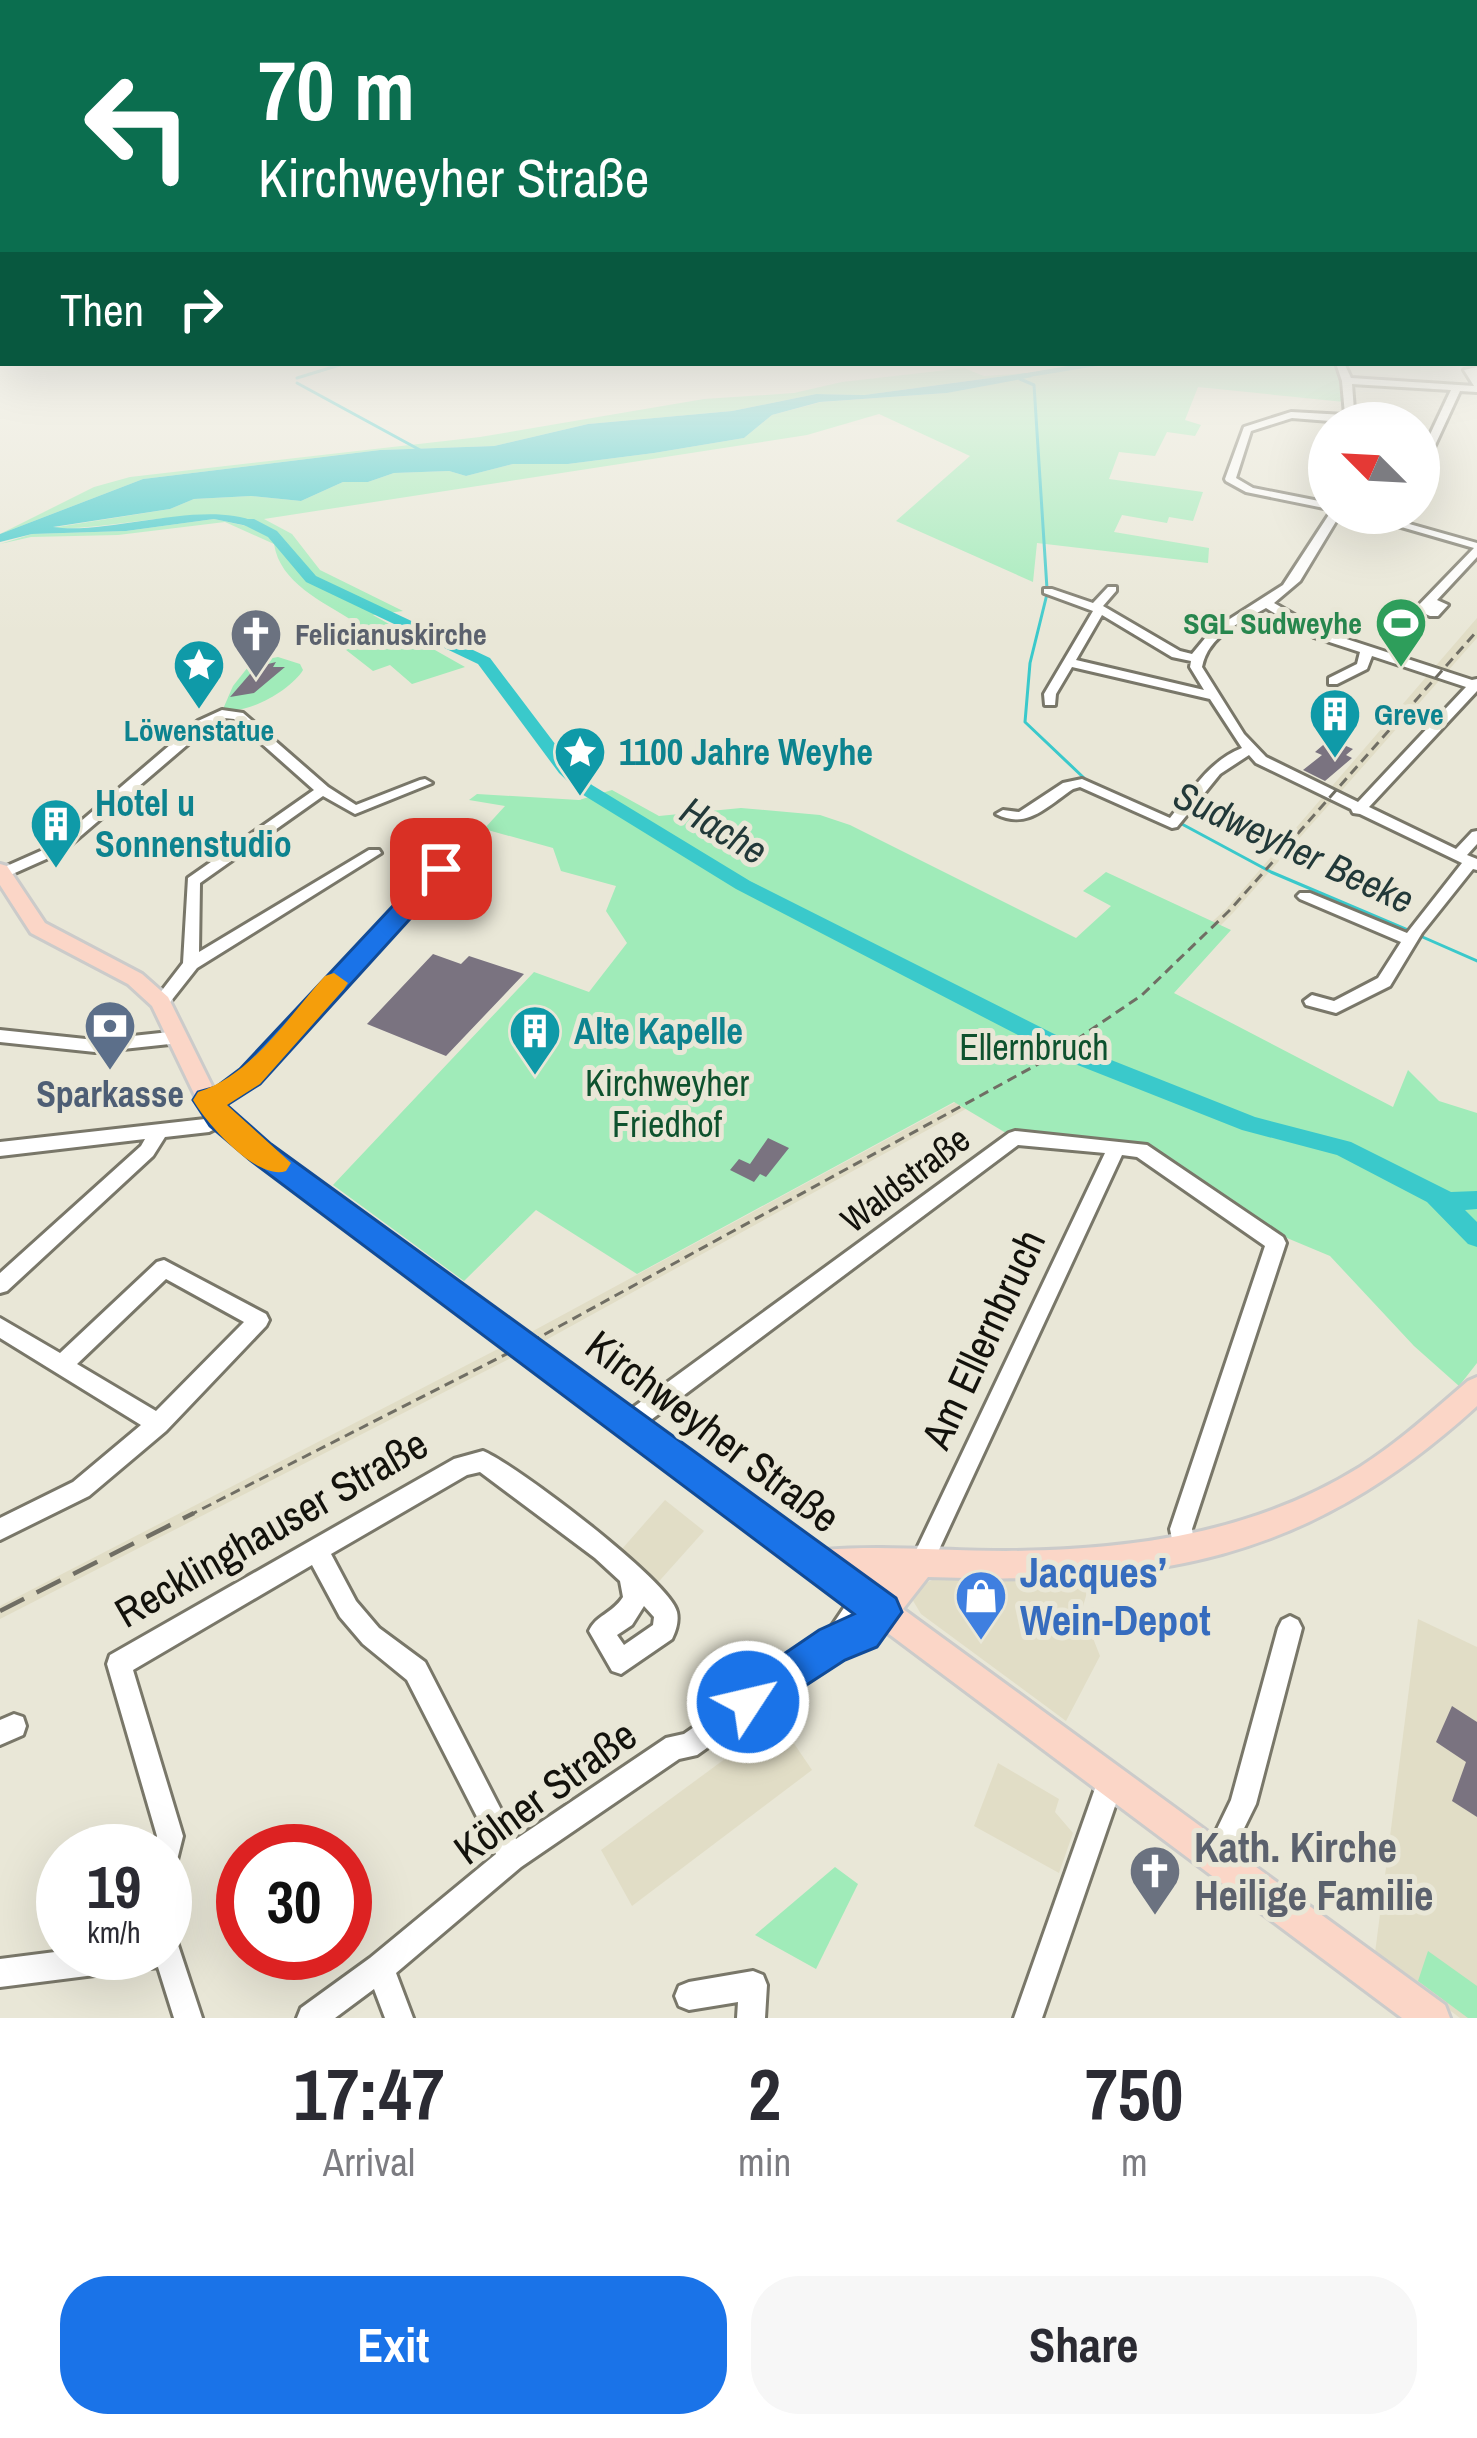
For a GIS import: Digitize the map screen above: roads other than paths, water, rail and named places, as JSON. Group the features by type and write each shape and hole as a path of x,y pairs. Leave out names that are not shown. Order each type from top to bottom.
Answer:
{"main road":[{"name":"Kirchweyher Straße","path":"1,872 38,928 135,979 161,1002 214,1109 628,1424 1432,2018"},
{"path":"819,1565 911,1560 1038,1564 1184,1551 1250,1537 1306,1514 1370,1474 1477,1389"},
{"path":"873,1605 911,1560"}],"street":[{"path":"1242,445 1231,479 1250,490 1308,502"},
{"path":"1196,659 1210,640 1294,582 1318,534"},
{"path":"1430,601 1477,549 1438,534"},
{"path":"1050,702 1112,589"},
{"path":"1048,591 1098,608 1176,654 1196,659"},
{"path":"1268,604 1318,634 1476,685 1358,810"},
{"path":"1333,681 1364,665 1367,650"},
{"path":"1196,659 1212,696 1249,749 1273,768 1469,861"},
{"path":"1069,662 1212,696"},
{"path":"1,872 57,849 203,724 228,713 322,790 355,810 425,783"},
{"path":"1004,814 1021,817 1067,787 1082,783 1174,821 1217,768 1231,755 1249,749"},
{"path":"190,964 193,881 322,790"},
{"path":"1312,1001 1336,1007 1384,982 1469,861 1477,835"},
{"path":"161,1002 190,964 374,853"},
{"path":"0,1149 208,1125 226,1094 250,1076 441,869"},
{"path":"1305,896 1413,935"},
{"path":"0,1036 95,1046 179,1037"},
{"path":"0,1286 147,1151 159,1131"},
{"name":"Waldstraße","path":"628,1424 1015,1138 1141,1150 1271,1235 1276,1251 1181,1529 1184,1551"},
{"name":"Am Ellernbruch","path":"911,1560 1116,1149"},
{"path":"0,1529 81,1489 158,1424 259,1320 164,1268 64,1363"},
{"path":"0,1328 158,1424"},
{"name":"Recklinghauser Straße","path":"166,1824 119,1664 462,1466 483,1461 540,1500 631,1578"},
{"path":"317,1551 348,1609 371,1636 416,1671 512,1858"},
{"name":"Kölner Straße","path":"311,2018 380,1969 512,1858 675,1747 688,1746 833,1644 863,1633 873,1605"},
{"path":"1217,1856 1243,1804 1290,1628"},
{"path":"1028,2018 1111,1780"},
{"path":"0,1973 36,1968"},
{"path":"380,1969 399,2018"},
{"path":"175,1980 188,2018"},
{"path":"689,1996 753,1985 751,2018"}],"water":[{"path":"701,445 568,464 513,464 466,476 449,471 394,473 368,482 343,482 301,501 251,496 194,499 170,509 53,527 225,515 272,531 214,519 126,531 32,534 0,542 0,534 143,479 380,450"}],"waterway":[{"path":"411,445 420,450"},
{"name":"Sudweyher Beeke","path":"1038,445 1047,589"},
{"name":"Hache","path":"249,522 280,541 311,579 484,661 565,769 586,789 743,885 1078,1056 1250,1124 1343,1148 1435,1195 1477,1237"},
{"name":"Sudweyher Beeke","path":"1047,594 1030,663 1025,722 1084,778"},
{"name":"Sudweyher Beeke","path":"1089,782 1100,787"},
{"name":"Sudweyher Beeke","path":"1180,823 1271,872 1410,931"},
{"name":"Sudweyher Beeke","path":"1418,935 1477,961"},
{"name":"Hache","path":"1437,1196 1450,1201 1477,1200"}],"railway":[{"path":"188,1516 538,1338 1051,1057 1142,995 1231,909 1477,631"},
{"path":"0,1611 194,1513"}],"place":[{"name":"SGL Sudweyhe","path":"1401,669"},
{"name":"Felicianuskirche","path":"256,680"},
{"name":"Löwenstatue","path":"199,711"},
{"name":"Greve","path":"1335,760"},
{"name":"1100 Jahre Weyhe","path":"580,798"},
{"name":"Hotel u Sonnenstudio","path":"56,870"},
{"name":"Sparkasse","path":"110,1072"},
{"name":"Alte Kapelle","path":"535,1077"},
{"name":"Jacques’ Wein-Depot","path":"981,1642"},
{"name":"Kath. Kirche Heilige Familie","path":"1155,1917"}],"park label":[{"name":"Ellernbruch","path":"1034,1047"},
{"name":"Kirchweyher Friedhof","path":"667,1104"}]}
